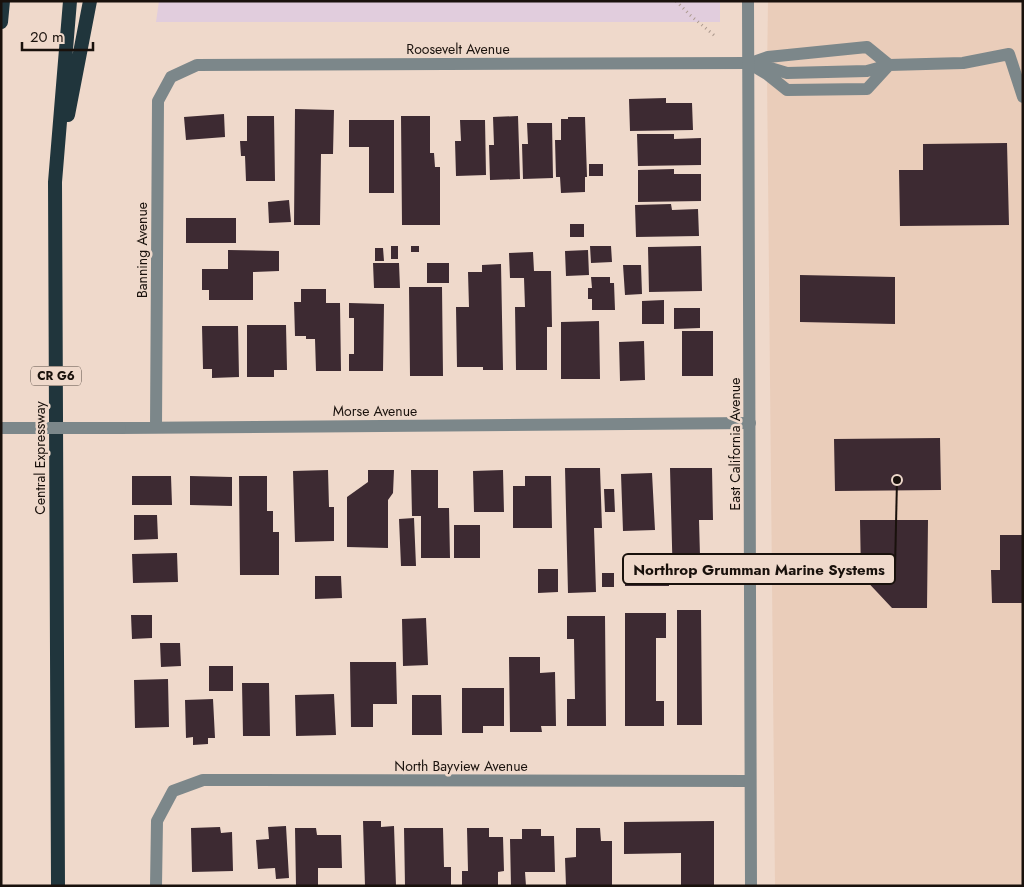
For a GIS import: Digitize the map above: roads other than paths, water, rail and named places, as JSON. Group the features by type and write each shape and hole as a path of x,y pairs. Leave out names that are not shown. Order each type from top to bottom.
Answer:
{"highway":[{"path":"1,22 3,1"},
{"name":"Central Expressway","path":"58,886 55,182 70,1"},
{"path":"55,182 90,1"}],"street":[{"name":"East California Avenue","path":"748,1 751,886"},
{"path":"748,64 768,57 867,47 889,65"},
{"path":"748,64 768,67 787,73 867,71 889,65 963,64 1009,54 1023,97"},
{"path":"748,64 767,74 787,90 867,88 889,65"},
{"name":"Roosevelt Avenue","path":"171,77 197,65 748,64"},
{"name":"Banning Avenue","path":"156,427 158,101 171,77"},
{"name":"Morse Avenue","path":"1,428 750,423"},
{"name":"North Bayview Avenue","path":"156,886 157,821 173,791 203,780 750,781"}],"place":[{"name":"Northrop Grumman Marine Systems","path":"897,480"}]}
